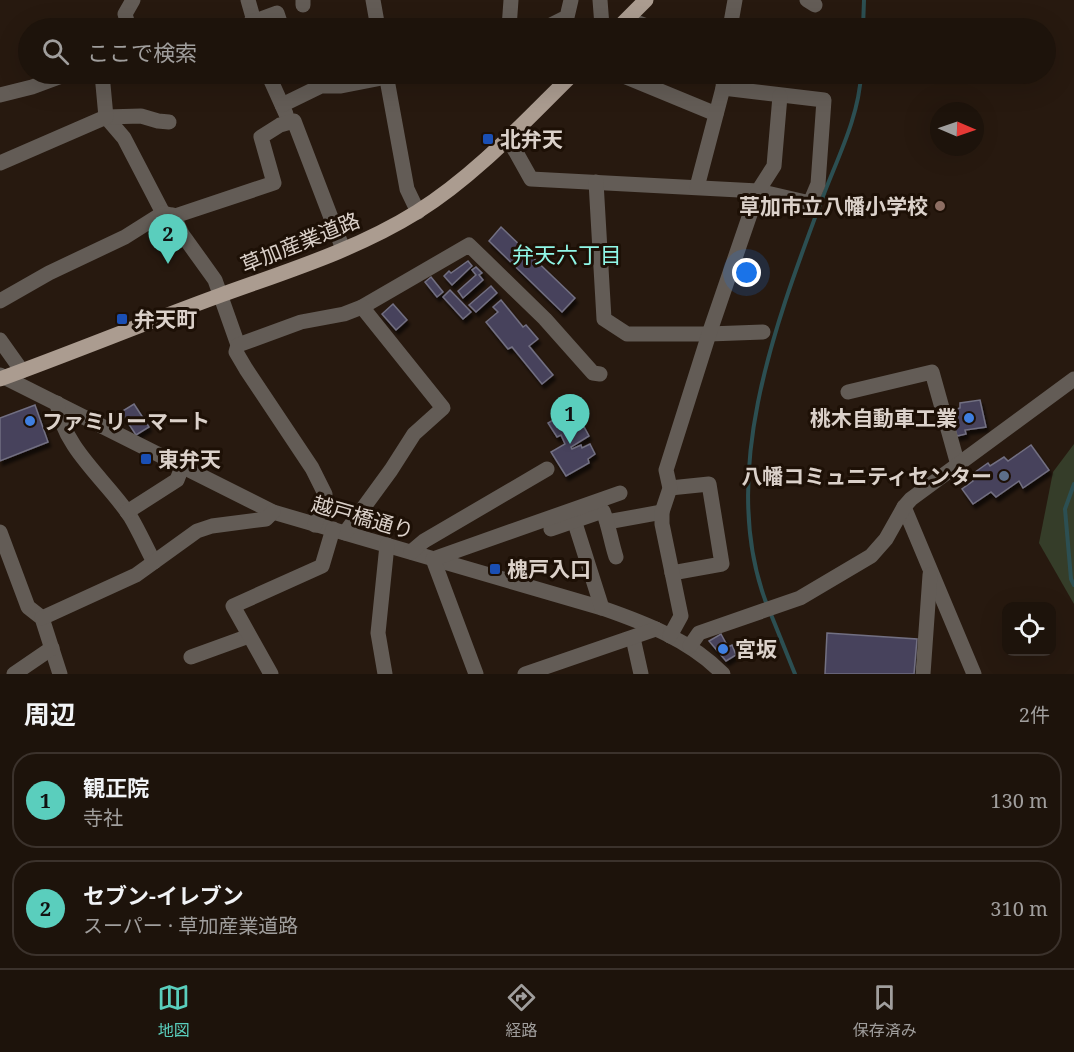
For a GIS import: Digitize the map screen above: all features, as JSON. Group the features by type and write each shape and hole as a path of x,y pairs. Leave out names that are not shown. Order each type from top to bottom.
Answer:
{"main road":[{"path":"629,18 646,0"},
{"name":"草加産業道路","path":"2,377 310,264 418,212 481,163 563,84"}],"street":[{"path":"118,0 126,18"},
{"path":"128,18 133,0"},
{"path":"248,0 252,18"},
{"path":"373,0 376,18"},
{"path":"510,18 511,0"},
{"path":"565,18 572,0"},
{"path":"600,0 601,18"},
{"path":"732,18 735,0"},
{"path":"267,18 277,13 279,18"},
{"path":"0,95 40,84"},
{"path":"103,84 106,117 124,138 168,214 215,280 238,345 237,352 312,468 325,494 315,525"},
{"path":"273,84 282,105 285,123"},
{"path":"282,105 321,86 350,84"},
{"path":"390,84 407,189 418,212"},
{"path":"643,84 716,114"},
{"path":"697,188 723,84"},
{"path":"508,138 531,179 758,191 810,203 818,184 824,100 780,96 735,84"},
{"path":"670,636 681,616 662,524 662,512 670,488 666,470 758,191 774,166 780,96"},
{"path":"0,163 106,117 141,116 169,122"},
{"path":"0,301 49,273 102,250 140,227 168,214 274,183 261,136 285,123 294,121 343,249"},
{"path":"596,182 604,319 627,334 763,332"},
{"path":"238,345 301,322 344,314 362,307 469,245 545,319 593,373 600,374"},
{"path":"271,674 233,606 322,566 339,531 397,462 414,434 443,408 362,307"},
{"path":"0,340 22,371"},
{"path":"848,392 932,372 958,465"},
{"name":"越戸橋通り","path":"2,377 273,512 602,608 690,646 723,674"},
{"path":"690,646 699,633 800,598 871,556 886,539 911,499 1074,379"},
{"path":"57,404 59,420 127,512 154,562"},
{"path":"127,512 177,480 182,467"},
{"path":"411,552 424,541 547,469"},
{"path":"670,488 708,484 722,564 672,573"},
{"path":"476,674 433,559 620,493"},
{"path":"904,507 974,674"},
{"path":"551,529 603,511 608,522 608,533 616,557"},
{"path":"42,618 128,579 197,531 212,526 266,519 273,512"},
{"path":"608,522 662,512"},
{"path":"574,520 602,608"},
{"path":"0,531 28,607 42,618 60,674"},
{"path":"385,674 378,633 387,546"},
{"path":"923,674 930,572"},
{"path":"525,674 656,630"},
{"path":"191,657 249,636"},
{"path":"633,638 640,674"},
{"path":"14,674 52,648"}],"green space":[{"path":"1074,444 1074,604 1039,543 1053,472"}],"building":[{"path":"501,227 575,298 562,312 489,241"},
{"path":"468,261 472,266 452,285 444,276"},
{"path":"476,267 482,273 479,275 483,280 463,298 458,291 476,275 472,270"},
{"path":"431,277 443,292 437,297 425,282"},
{"path":"491,286 497,293 476,312 469,305"},
{"path":"450,290 471,312 463,319 443,297"},
{"path":"501,300 523,327 526,325 538,339 529,346 553,375 542,384 512,347 508,349 486,322 498,312 493,307"},
{"path":"393,304 407,320 396,330 382,314"},
{"path":"980,400 986,427 965,430 966,434 957,436 950,411 960,408 960,403"},
{"path":"134,404 149,427 136,435 121,412"},
{"path":"35,405 48,442 0,461 0,418"},
{"path":"565,413 569,419 577,414 589,436 571,447 572,449 590,444 595,454 588,459 589,463 566,476 551,452 565,444 561,435 557,437 548,423"},
{"path":"1031,445 1049,470 1023,488 1019,481 996,497 991,492 973,504 962,489 973,481 971,475 988,463 990,466 1004,457 1008,461"},
{"path":"827,633 917,639 914,674 825,674"},
{"path":"721,634 728,647 732,645 736,655 726,661 709,641"}],"waterway":[{"path":"863,18 864,0"},
{"path":"767,605 753,556 748,504 750,452 758,400 787,296 852,122 860,84"},
{"path":"1074,484 1065,509 1071,579 1074,585"},
{"path":"770,612 795,674"}],"place":[{"name":"北弁天","path":"488,139"},
{"name":"草加市立八幡小学校","path":"940,206"},
{"name":"セブン-イレブン","path":"168,264"},
{"name":"弁天町","path":"122,319"},
{"name":"桃木自動車工業","path":"969,418"},
{"name":"ファミリーマート","path":"30,421"},
{"name":"観正院","path":"570,444"},
{"name":"東弁天","path":"146,459"},
{"name":"八幡コミュニティセンター","path":"1004,476"},
{"name":"槐戸入口","path":"495,569"},
{"name":"宮坂","path":"723,649"}],"district":[{"name":"弁天六丁目","path":"567,254"}]}
